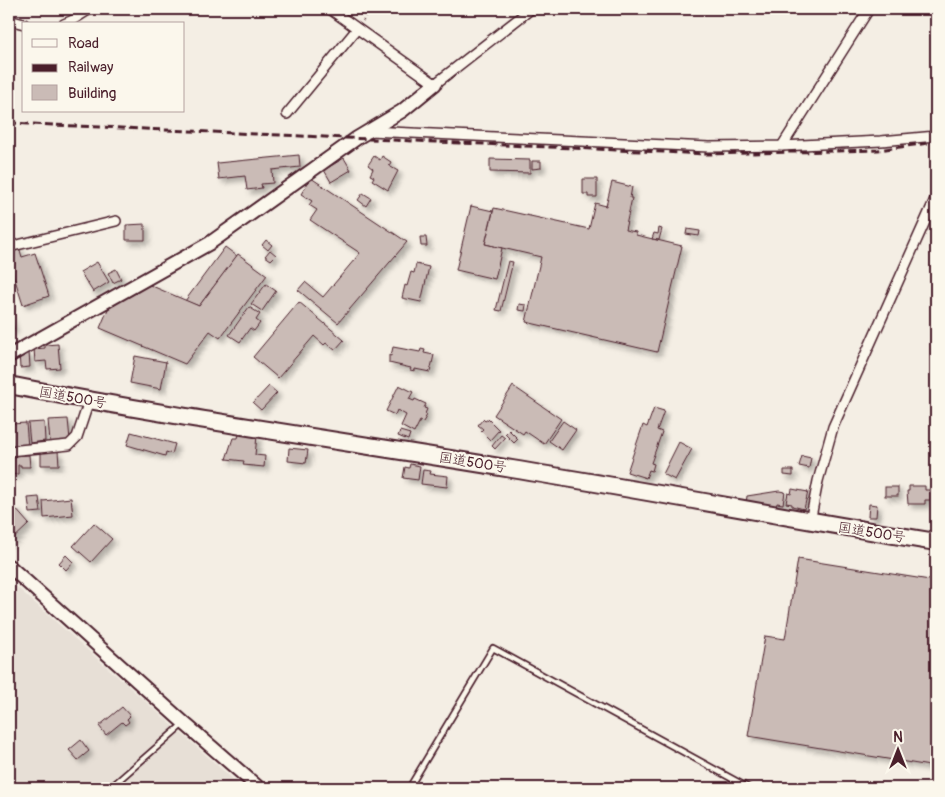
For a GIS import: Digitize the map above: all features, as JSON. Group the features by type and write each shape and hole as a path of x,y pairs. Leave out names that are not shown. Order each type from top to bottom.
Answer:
{"highway":[{"name":"国道500号","path":"9,385 88,401 515,469 810,522 936,542"}],"street":[{"path":"69,22 90,9"},
{"path":"330,9 435,84"},
{"path":"9,356 210,243 357,138 402,111 531,9"},
{"path":"782,146 869,9"},
{"path":"9,20 22,23"},
{"path":"287,114 357,29"},
{"path":"370,131 709,147 782,146 936,136"},
{"path":"810,522 832,427 936,197"},
{"path":"9,248 116,221"},
{"path":"9,451 69,445 77,437 88,401"},
{"path":"9,566 184,724 259,788"}],"lane":[{"path":"409,788 493,648 749,788"},
{"path":"110,788 184,724"}],"path":[{"path":"357,29 372,9"}],"shaded area":[{"path":"9,580 243,788 9,788"}],"building":[{"path":"299,155 300,167 272,170 273,183 261,184 262,188 247,190 245,176 219,179 217,163"},
{"path":"374,156 380,160 382,156 391,162 389,166 398,171 388,190 372,180 374,177 370,175 373,169 368,165"},
{"path":"344,158 351,170 331,182 324,170"},
{"path":"490,159 530,160 530,173 490,172"},
{"path":"532,161 541,161 541,168 532,169"},
{"path":"311,178 407,242 338,323 298,290 305,282 323,297 360,253 310,220 317,210 309,205 312,201 301,194"},
{"path":"583,179 597,179 597,197 588,197 588,194 583,194"},
{"path":"612,182 632,187 630,198 632,198 625,230 636,232 636,235 682,246 657,352 526,322 541,257 485,244 494,208 589,229 595,203 606,206"},
{"path":"363,193 371,198 366,206 358,200"},
{"path":"471,206 493,211 485,244 502,248 495,279 456,270"},
{"path":"145,224 145,240 126,240 126,225"},
{"path":"659,228 662,229 659,240 652,239 654,233 658,234"},
{"path":"687,229 700,231 699,236 686,234"},
{"path":"420,237 426,237 427,246 421,246"},
{"path":"266,240 272,245 268,250 262,245"},
{"path":"19,247 22,257 35,253 49,296 23,305 9,261 9,250"},
{"path":"225,247 237,256 199,306 185,301"},
{"path":"270,250 276,255 271,260 265,256"},
{"path":"238,254 267,275 220,338 210,331 185,364 100,328 108,309 145,283 199,306"},
{"path":"508,261 513,262 501,311 496,310"},
{"path":"97,262 109,282 93,292 80,272"},
{"path":"416,264 429,267 421,302 402,298 405,285 407,286 411,272 414,273"},
{"path":"116,269 121,279 113,283 108,273"},
{"path":"266,284 276,291 262,311 251,304"},
{"path":"299,302 344,340 335,350 326,343 324,345 314,336 278,378 253,357"},
{"path":"519,304 526,305 525,311 518,310"},
{"path":"249,307 260,314 256,320 260,323 254,331 250,328 240,342 229,335"},
{"path":"9,313 14,329 9,331"},
{"path":"58,344 60,368 47,369 46,361 35,362 34,349 45,348 45,345"},
{"path":"393,347 420,352 421,349 425,350 424,353 434,355 430,372 410,370 411,368 389,363 389,355 391,356"},
{"path":"19,352 29,352 30,367 20,368"},
{"path":"135,356 166,362 161,389 130,383"},
{"path":"399,385 413,392 409,399 414,401 415,399 426,404 424,408 427,409 425,414 427,415 423,422 420,421 414,433 401,426 406,415 397,410 395,415 386,411"},
{"path":"269,386 277,393 261,410 253,403"},
{"path":"513,386 561,419 544,444 525,431 523,434 494,415"},
{"path":"654,408 664,411 657,430 662,432 651,463 654,464 652,471 649,470 646,478 627,472 643,425 647,427"},
{"path":"68,419 70,440 50,442 48,420"},
{"path":"483,419 485,421 488,419 499,430 490,440 478,425"},
{"path":"563,421 576,430 562,450 549,441"},
{"path":"44,422 45,441 30,443 28,423"},
{"path":"26,423 28,447 12,448 10,424"},
{"path":"509,430 518,439 514,443 505,434"},
{"path":"400,431 410,434 408,440 398,436"},
{"path":"131,432 175,444 172,454 166,452 165,456 127,445"},
{"path":"239,434 257,436 255,455 265,456 264,467 243,465 244,461 226,459 233,438 238,438"},
{"path":"501,435 505,438 495,449 492,446"},
{"path":"679,442 692,449 675,480 663,474"},
{"path":"289,448 308,450 306,463 288,461"},
{"path":"58,451 59,465 41,465 41,452"},
{"path":"29,455 30,467 18,465 18,474 9,475 9,456"},
{"path":"802,456 811,458 809,468 799,466"},
{"path":"410,464 420,466 418,480 403,478 405,467 409,468"},
{"path":"423,470 431,471 430,474 448,476 447,487 421,484"},
{"path":"784,470 793,470 793,476 784,475"},
{"path":"909,486 925,486 925,490 931,490 931,500 925,500 925,504 908,504 907,491 909,491"},
{"path":"885,487 898,487 898,496 885,496"},
{"path":"792,489 808,492 804,509 786,503 788,493 791,494"},
{"path":"779,491 785,492 783,504 777,503 776,508 746,503 747,496"},
{"path":"39,497 41,512 30,513 28,498"},
{"path":"71,498 73,515 44,518 43,501"},
{"path":"869,504 877,505 876,517 868,517"},
{"path":"14,507 29,524 9,543 9,512"},
{"path":"94,523 112,539 91,562 73,546"},
{"path":"66,555 73,562 66,570 59,563"},
{"path":"798,559 936,581 936,767 748,736 765,636 785,639"},
{"path":"122,707 130,716 127,719 129,722 125,725 122,722 106,735 99,726"},
{"path":"81,740 89,751 78,760 69,750"}],"railway":[{"path":"9,123 707,154 878,150 936,142"}]}
